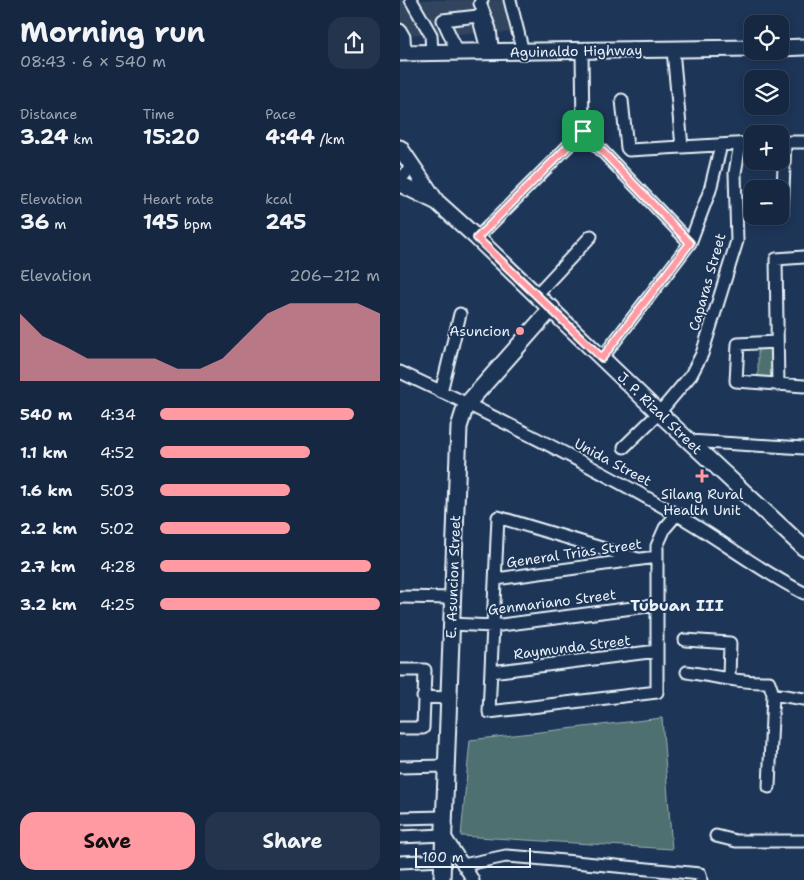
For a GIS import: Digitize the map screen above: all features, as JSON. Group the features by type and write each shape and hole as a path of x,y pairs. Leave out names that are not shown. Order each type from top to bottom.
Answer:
{"main road":[{"path":"789,48 804,47"},
{"name":"Aguinaldo Highway","path":"402,53 744,48"},
{"path":"400,148 437,202"},
{"name":"J. P. Rizal Street","path":"400,184 437,202 477,238 552,308 659,413 804,548"},
{"name":"E. Asuncion Street","path":"442,880 459,427 466,405 552,308"}],"street":[{"path":"411,0 431,35 432,53"},
{"path":"482,0 480,3 490,29 490,53"},
{"path":"510,0 523,52"},
{"path":"458,53 443,20 478,16 490,53"},
{"path":"400,30 404,37 402,53"},
{"path":"673,50 682,147"},
{"path":"582,51 583,131 690,243"},
{"path":"622,100 627,148 629,150 744,144"},
{"path":"477,238 583,131"},
{"path":"789,142 804,142"},
{"name":"Caparas Street","path":"624,447 659,413 698,362 732,260 738,232 735,173 740,144"},
{"path":"602,358 690,243 710,190 721,145"},
{"path":"400,180 412,166"},
{"path":"537,294 591,236"},
{"path":"778,385 776,259 804,257"},
{"path":"441,392 460,314"},
{"path":"777,342 738,344 736,381 804,386"},
{"name":"Unida Street","path":"400,372 573,458 677,514 782,582 804,592"},
{"path":"689,441 804,448"},
{"path":"638,560 498,517 489,712 657,692 656,557 661,536 677,514"},
{"name":"General Trias Street","path":"496,579 656,557"},
{"path":"400,597 452,598"},
{"name":"Genmariano Street","path":"451,624 493,626 656,605"},
{"path":"685,640 730,643 729,678"},
{"name":"Raymunda Street","path":"491,672 656,651"},
{"path":"400,670 425,670 423,728 400,728"},
{"path":"687,672 729,678 747,683 768,682 774,694 769,787"},
{"path":"774,694 804,699"},
{"path":"423,698 448,698"},
{"path":"400,767 446,766"},
{"path":"400,818 444,817"},
{"path":"400,837 444,835 473,880"},
{"path":"716,836 736,841 804,841"},
{"path":"463,865 506,856 524,857 700,874 701,880"},
{"path":"400,862 443,860"}],"shaded area":[{"path":"400,0 516,0 526,32 400,35"}],"green space":[{"path":"758,346 774,346 774,379 758,379"},
{"path":"662,718 672,849 461,836 470,740"}],"place":[{"name":"Asuncion","path":"520,331"},
{"name":"Silang Rural Health Unit","path":"702,476"}],"district":[{"name":"Tubuan III","path":"677,605"}],"route":[{"path":"583,131 690,243 602,358 477,238 583,131"}]}
